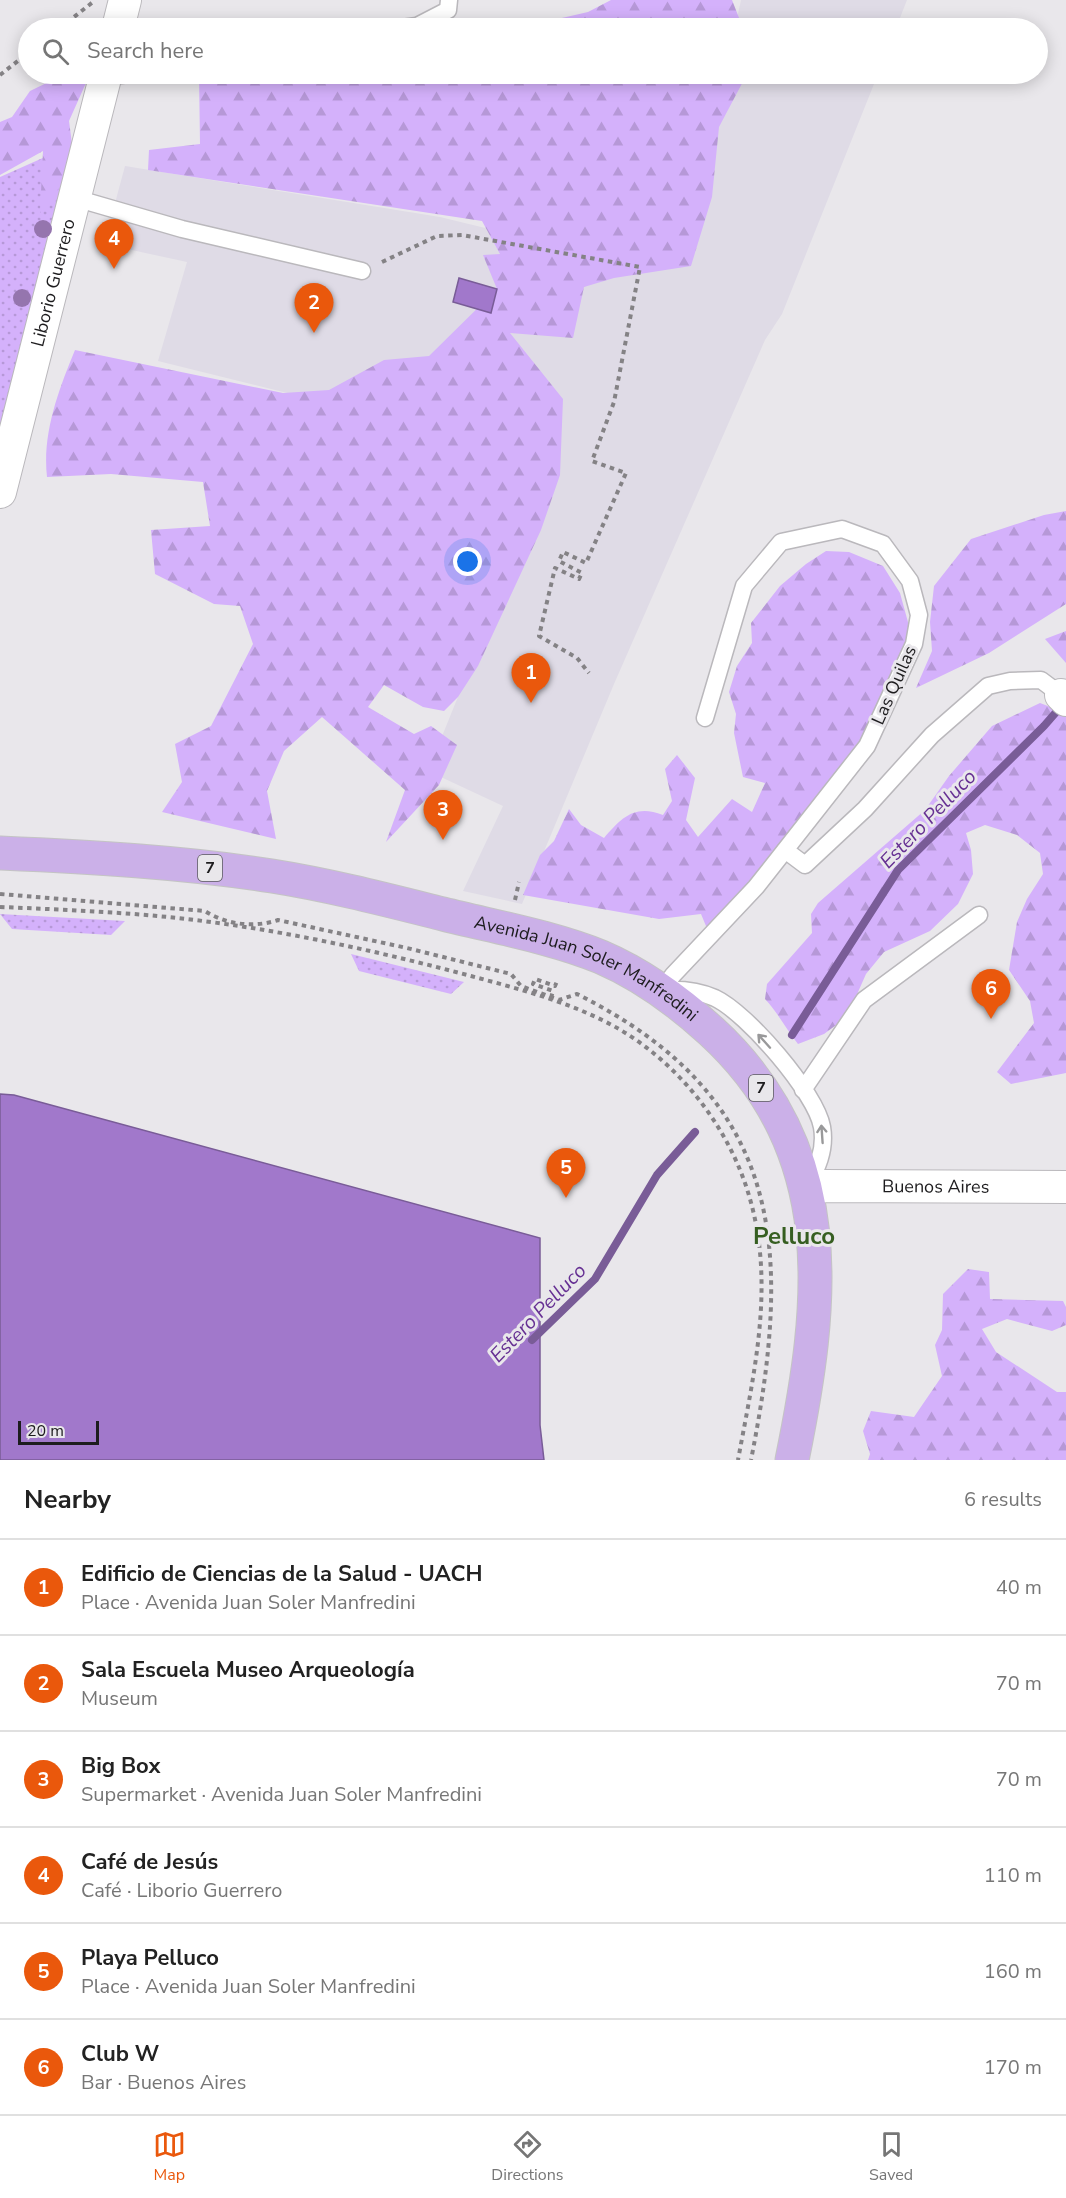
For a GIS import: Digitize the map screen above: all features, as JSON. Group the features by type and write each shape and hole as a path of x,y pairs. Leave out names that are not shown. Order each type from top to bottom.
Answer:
{"highway":[{"name":"Avenida Juan Soler Manfredini","path":"0,853 169,864 272,876 331,888 576,949 624,968 662,990 719,1038 761,1088 788,1133 806,1189 815,1248 815,1328 792,1460"}],"street":[{"path":"120,18 125,0"},
{"name":"Liborio Guerrero","path":"0,492 75,198 110,84"},
{"name":"Buenos Aires","path":"806,1189 822,1186 1066,1187"}],"lane":[{"path":"432,18 448,10 449,0"},
{"path":"75,198 183,229 362,271"},
{"name":"Las Quilas","path":"662,990 673,975 756,887 867,746 914,644 919,615 910,581 883,544 842,528 781,542 744,586 705,718"},
{"path":"785,850 805,865 865,809 932,735 988,686 1010,681 1041,680 1064,698"},
{"path":"803,1090 864,1000 979,915"},
{"path":"662,990 703,993 730,1007 761,1036 803,1090 818,1114 823,1143 820,1158 806,1189"}],"path":[{"path":"73,18 96,0"},
{"path":"0,75 18,61"},
{"path":"362,271 437,237 462,235 640,267 614,402 592,461 626,473 586,563 563,552 559,561 582,573 579,579 555,568 539,636 577,658 590,672"},
{"path":"512,910 519,882"},
{"path":"0,894 205,911 218,920 260,926 278,920 407,948 511,974 521,986 608,1023 631,1036 657,1057 695,1094 712,1118 739,1169 753,1212 762,1269 759,1353 738,1460"},
{"path":"0,907 147,915 334,944 439,968 550,999 559,1000 577,994 620,1015 683,1065 716,1104 737,1137 750,1164 768,1225 773,1284 769,1347 752,1460"},
{"path":"550,999 553,991 533,984 535,979 555,986 558,979"}],"shaded area":[{"path":"741,0 907,0 900,18 737,18"},
{"path":"714,84 874,84 782,314 765,340 614,684 522,904 463,891 503,806 428,771 554,459 158,361 187,262 104,244 125,166 440,217 555,245"}],"green space":[{"path":"611,0 732,0 739,18 562,18 588,12"},
{"path":"44,84 86,84 69,121 72,144 59,188 40,213 43,151 0,175 0,122 12,117 30,91"},
{"path":"199,84 742,84 719,127 712,197 691,266 614,278 584,287 573,338 510,333 563,399 560,475 541,530 478,666 458,697 444,711 423,707 384,685 368,707 414,734 431,726 457,745 439,785 386,842 405,790 322,717 284,751 267,791 276,839 162,812 182,782 175,744 211,726 253,644 240,606 214,604 155,574 151,530 210,526 203,482 111,474 47,477 49,428 63,380 75,350 283,393 329,390 384,360 429,356 497,289 483,255 500,254 482,221 148,170 149,150 200,144"},
{"path":"90,137 0,483 0,177"},
{"path":"1066,511 1066,604 989,653 916,688 932,651 930,622 934,586 971,539 1044,515"},
{"path":"826,551 849,552 883,566 900,593 914,644 867,746 719,928 706,926 701,914 659,919 523,895 540,855 554,841 569,809 581,825 604,838 630,814 644,811 663,815 672,801 665,769 677,755 695,778 686,820 698,837 732,799 752,812 765,783 743,777 734,733 736,714 729,692 737,666 752,643 751,623 780,586"},
{"path":"1066,631 1066,663 1045,639"},
{"path":"1040,703 1066,713 1066,1073 1011,1084 997,1072 1034,1023 1030,1001 1009,970 1017,922 1027,899 1043,874 1040,853 1017,835 985,825 966,833 971,850 973,874 958,904 930,931 884,952 866,974 847,1017 824,1034 798,1044 765,999 767,984 812,933 811,914 818,903 925,810 949,776 992,726"},
{"path":"0,914 125,921 111,935 12,929"},
{"path":"351,954 464,982 451,994 359,971"},
{"path":"968,1269 989,1272 990,1299 1063,1301 1066,1307 1066,1325 1052,1331 1007,1319 982,1329 996,1352 1057,1392 1066,1392 1066,1460 868,1460 870,1454 863,1431 871,1411 914,1417 942,1376 935,1345 942,1330 943,1294"}],"water":[{"path":"459,278 497,289 491,313 453,302"},
{"path":"0,1094 14,1095 540,1238 540,1425 544,1460 0,1460"}],"waterway":[{"name":"Estero Pelluco","path":"792,1035 898,870 1044,726 1064,703"},
{"name":"Estero Pelluco","path":"532,1340 595,1279 657,1175 695,1132"}],"place":[{"name":"Café de Jesús","path":"114,269"},
{"name":"Sala Escuela Museo Arqueología","path":"314,333"},
{"name":"Edificio de Ciencias de la Salud - UACH","path":"531,703"},
{"name":"Big Box","path":"443,840"},
{"name":"Club W","path":"991,1019"},
{"name":"Playa Pelluco","path":"566,1198"}],"district":[{"name":"Pelluco","path":"794,1236"}]}
